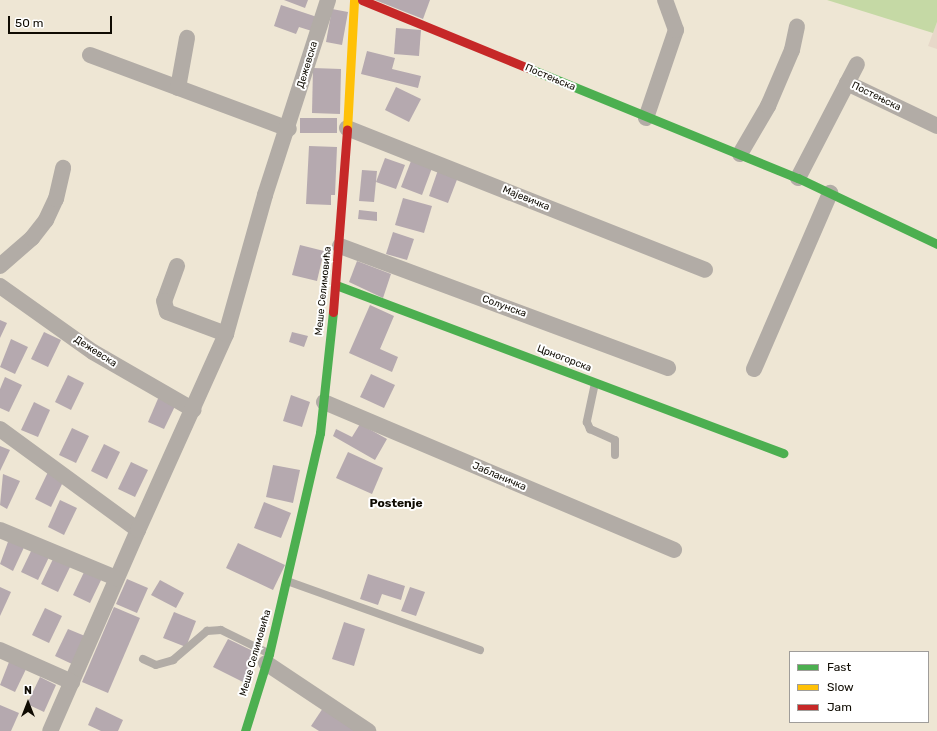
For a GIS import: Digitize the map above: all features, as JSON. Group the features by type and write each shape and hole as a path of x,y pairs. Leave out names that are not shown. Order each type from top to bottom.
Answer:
{"street":[{"name":"Дежевска","path":"50,731 116,578 194,410 226,334 266,194 289,129 328,0"},
{"name":"Меше Селимовића","path":"245,731 268,658 287,581 324,402 340,246 354,0"},
{"name":"Постењска","path":"362,0 646,118 798,178 937,244"},
{"path":"646,118 675,37 676,22 665,0"},
{"path":"740,154 768,106 789,56 797,27"},
{"path":"178,88 187,38"},
{"path":"90,55 289,129"},
{"path":"847,83 857,64"},
{"name":"Постењска","path":"798,178 847,83 937,126"},
{"name":"Мајевичка","path":"347,128 705,270"},
{"path":"0,266 32,238 46,220 56,199 63,168"},
{"path":"754,369 830,193"},
{"name":"Солунска","path":"340,246 668,368"},
{"path":"177,266 164,301 167,312 226,334"},
{"name":"Црногорска","path":"336,285 784,454"},
{"name":"Дежевска","path":"0,286 93,352 194,410"},
{"name":"Јабланичка","path":"324,402 674,550"},
{"path":"0,429 138,530"},
{"path":"0,530 116,578"},
{"path":"0,650 72,682"},
{"path":"268,658 368,731"}],"lane":[{"path":"595,382 587,422 590,429 615,440 615,455"},
{"path":"287,581 480,650"},
{"path":"143,659 156,665 173,660 207,631 221,630 268,658"}],"shaded area":[{"path":"937,22 937,49 928,46"}],"green space":[{"path":"827,0 937,0 937,22 933,33"}],"building":[{"path":"284,0 308,0 305,8"},
{"path":"375,0 430,0 423,19"},
{"path":"281,5 320,18 315,32 299,27 296,34 274,26"},
{"path":"332,9 348,12 342,45 326,42"},
{"path":"396,28 421,30 419,56 394,54"},
{"path":"367,51 395,58 392,69 421,76 418,88 361,74"},
{"path":"313,68 341,69 340,114 312,113"},
{"path":"396,87 421,99 409,122 385,110"},
{"path":"300,118 337,118 337,133 300,133"},
{"path":"309,146 337,147 335,195 331,195 331,205 306,204"},
{"path":"385,158 405,165 396,189 376,182"},
{"path":"411,161 432,168 422,195 401,187"},
{"path":"362,170 377,171 374,202 359,201"},
{"path":"438,170 458,177 448,203 429,196"},
{"path":"403,198 432,206 424,233 395,225"},
{"path":"359,210 377,212 377,221 358,219"},
{"path":"393,232 414,239 407,260 386,254"},
{"path":"300,245 324,251 317,281 292,275"},
{"path":"357,261 391,274 383,298 349,282"},
{"path":"370,305 394,316 380,349 398,357 392,372 349,353"},
{"path":"0,320 7,323 0,338"},
{"path":"44,332 61,340 48,367 31,359"},
{"path":"292,332 308,336 304,347 289,342"},
{"path":"11,339 28,347 15,374 0,367"},
{"path":"371,374 395,385 384,408 360,397"},
{"path":"68,375 84,383 71,410 55,402"},
{"path":"5,377 22,385 9,412 0,408 0,389"},
{"path":"160,394 177,402 164,429 148,422"},
{"path":"291,395 310,402 302,427 283,421"},
{"path":"34,402 50,410 38,437 21,430"},
{"path":"360,424 387,439 375,460 333,436 336,429 352,437"},
{"path":"72,428 89,436 76,463 59,455"},
{"path":"104,444 120,452 107,479 91,471"},
{"path":"0,446 10,450 0,471"},
{"path":"348,452 383,468 372,494 336,478"},
{"path":"131,462 148,470 135,497 118,489"},
{"path":"273,465 300,470 293,503 266,497"},
{"path":"48,472 64,480 51,507 35,499"},
{"path":"3,474 20,481 7,509 0,505"},
{"path":"60,500 77,508 64,535 48,527"},
{"path":"264,502 291,513 281,538 254,528"},
{"path":"10,536 26,543 13,571 0,564"},
{"path":"238,543 285,565 273,590 226,568"},
{"path":"34,545 51,553 38,580 21,572"},
{"path":"54,557 71,565 58,592 41,584"},
{"path":"86,568 103,576 90,603 73,595"},
{"path":"368,574 405,586 401,600 382,594 378,605 360,599"},
{"path":"127,579 148,588 137,613 116,604"},
{"path":"160,580 184,593 176,608 151,595"},
{"path":"0,587 11,592 0,616"},
{"path":"410,587 425,592 416,616 401,611"},
{"path":"114,607 140,618 108,693 82,682"},
{"path":"45,608 62,616 49,643 32,635"},
{"path":"174,612 196,621 186,647 163,638"},
{"path":"344,622 365,629 354,666 332,659"},
{"path":"68,629 85,636 72,664 55,656"},
{"path":"228,639 259,654 245,683 213,667"},
{"path":"11,657 28,665 15,692 0,685"},
{"path":"40,677 56,685 44,712 27,704"},
{"path":"0,705 19,713 11,731 0,731"},
{"path":"96,707 123,720 118,731 101,731 88,725"},
{"path":"323,708 357,731 319,731 311,726"}],"traffic: fast":[{"path":"528,68 798,178 937,244"},
{"path":"336,285 784,453"},
{"path":"245,731 269,654 320,433 333,312"}],"traffic: slow":[{"path":"347,130 354,0"}],"traffic: jam":[{"path":"362,0 528,68"},
{"path":"333,312 347,130"}],"district":[{"name":"Postenje","path":"396,504"}]}
